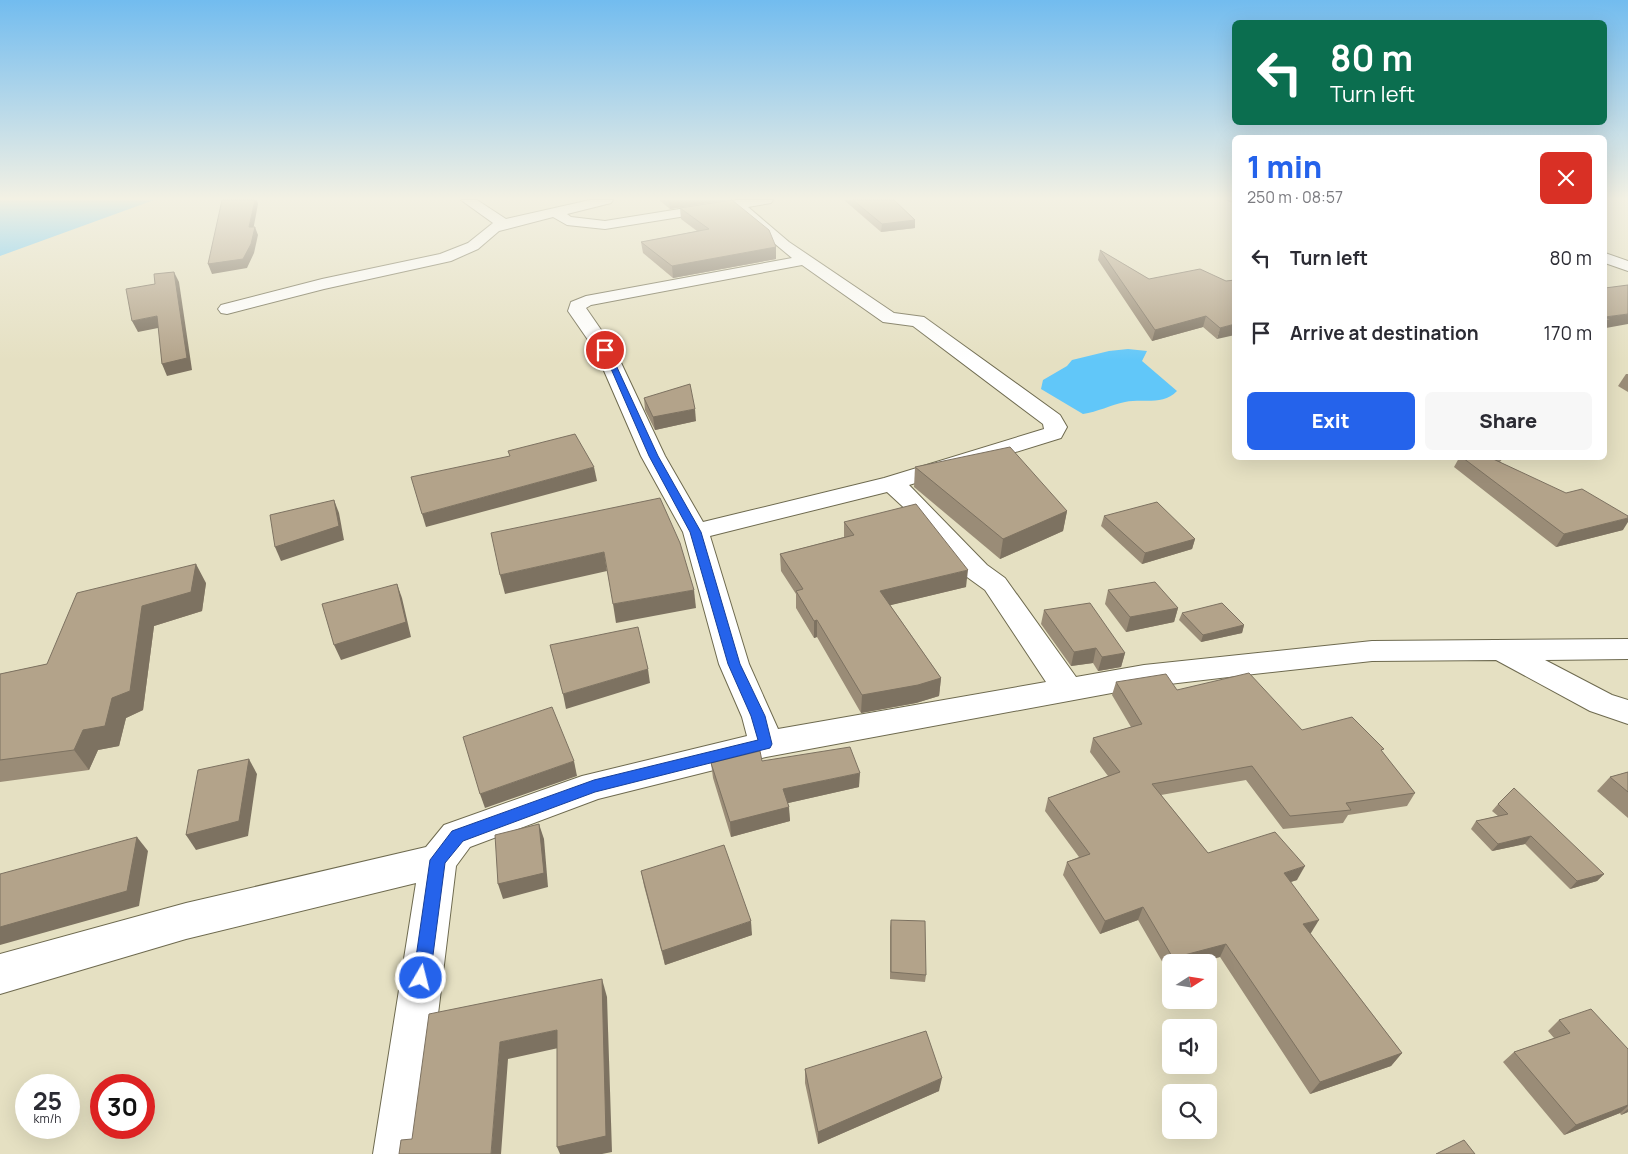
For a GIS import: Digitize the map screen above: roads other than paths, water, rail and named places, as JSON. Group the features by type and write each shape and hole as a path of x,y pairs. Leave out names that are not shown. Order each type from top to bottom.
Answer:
{"street":[{"path":"227,310 322,284 445,258 455,254"},
{"path":"696,532 892,483 1053,433 1056,427 1052,420 918,321 889,318 796,254"},
{"path":"1607,259 1628,266"},
{"path":"766,744 758,716 734,664 696,532 653,456 605,350 577,312 577,306 586,301 805,260"},
{"path":"892,483 922,510 977,571 996,584 1068,690"},
{"path":"397,1154 438,860 457,836 594,786 766,744 1144,676 1372,651 1628,649"},
{"path":"1499,650 1601,703 1628,712"},
{"path":"0,974 186,921 438,860"}],"water":[{"path":"1128,349 1147,351 1142,361 1177,391 1171,396 1159,400 1125,402 1083,414 1041,389 1043,380 1067,366 1072,360 1109,351"}]}
